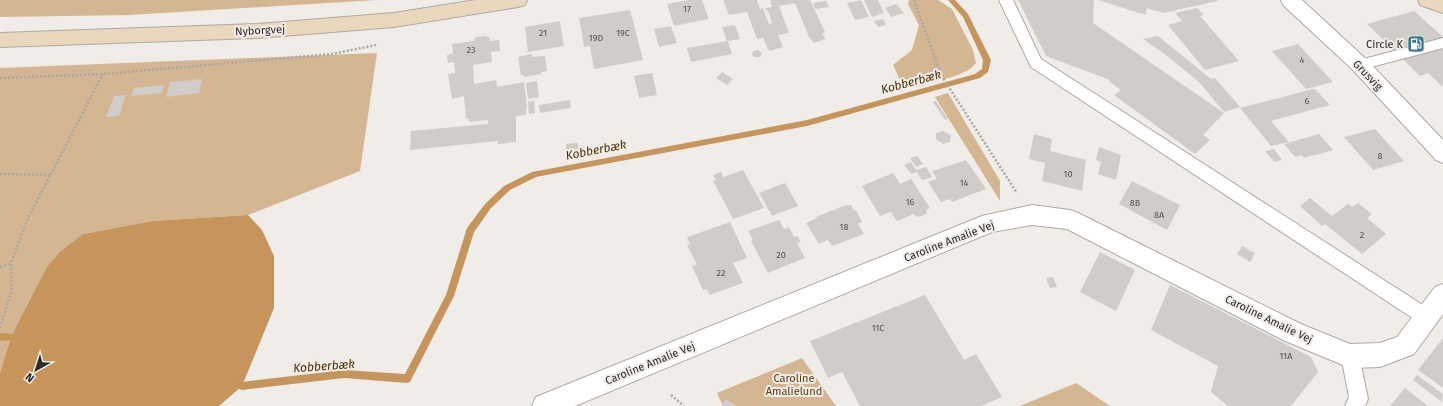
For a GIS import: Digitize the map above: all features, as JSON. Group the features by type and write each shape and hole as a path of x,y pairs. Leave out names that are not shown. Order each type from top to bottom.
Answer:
{"street":[{"name":"Nyborgvej","path":"0,40 258,31 394,20 518,0"},
{"name":"Grusvig","path":"1290,0 1360,65 1443,154"},
{"path":"1427,0 1443,6"},
{"name":"Caroline Amalie Vej","path":"545,406 990,223 1032,215 1070,220 1292,332 1350,356 1380,355 1405,346 1443,295"}],"lane":[{"path":"1006,0 1036,63 1426,317"},
{"path":"1360,65 1443,43"},
{"path":"1350,356 1359,399 1354,406"}],"path":[{"path":"914,0 940,75 1032,215"},
{"path":"0,78 103,74 332,54 378,44 394,20"},
{"path":"0,328 11,293 11,263 28,218 103,74"},
{"path":"0,174 50,175"},
{"path":"0,267 11,263"},
{"path":"671,395 684,406"}],"green space":[{"path":"0,0 377,0 129,15 0,17"},
{"path":"909,0 938,0 952,9 973,50 976,63 962,73 953,77 903,86 893,65 912,50 919,25 908,4"},
{"path":"377,53 360,171 248,215 152,221 83,234 11,337 0,373 0,68"},
{"path":"948,93 1000,181 1000,201 935,97"},
{"name":"Caroline Amalielund","path":"802,358 836,406 723,406 717,393"},
{"path":"1076,383 1110,406 1020,406"}],"shaded area":[{"path":"248,215 262,230 274,256 274,308 242,386 219,406 0,406 0,373 11,337 47,267 60,252 83,234 152,221"}],"building":[{"path":"689,0 702,0 709,19 674,26 667,4"},
{"path":"723,0 757,0 760,9 763,8 769,24 772,23 769,13 765,8 772,7 770,0 810,0 825,32 822,34 826,39 814,43 809,37 795,3 779,6 789,33 778,35 783,47 769,51 763,38 757,39 747,12 729,15"},
{"path":"861,0 869,17 855,20 847,3"},
{"path":"864,0 878,0 884,13 872,17"},
{"path":"1018,0 1094,0 1093,23 1224,113 1203,135 1210,140 1195,154 1114,95 1121,90 1109,81 1110,80 1046,56"},
{"path":"1099,0 1218,1 1163,13 1147,8 1145,15"},
{"path":"826,1 829,7 815,9 813,3"},
{"path":"896,4 904,13 891,17 885,8"},
{"path":"1197,8 1204,15 1200,16 1239,61 1205,70 1168,25 1182,21 1175,13"},
{"path":"630,10 643,60 594,69 590,46 584,47 579,18"},
{"path":"1414,11 1443,37 1443,87 1428,73 1420,76 1367,24"},
{"path":"883,19 886,25 878,27 874,21"},
{"path":"560,21 564,46 528,52 525,27"},
{"path":"735,25 740,39 728,41 732,54 691,62 687,48 727,41 722,27"},
{"path":"671,26 677,43 659,47 654,29"},
{"path":"1158,36 1211,79 1215,78 1240,107 1224,112 1199,82 1166,55 1143,39"},
{"path":"476,37 489,37 490,41 499,40 500,51 491,52 492,62 473,65 474,84 496,80 497,87 524,82 527,108 526,115 516,116 516,142 498,144 498,141 410,150 411,131 488,124 488,120 469,122 468,118 466,119 464,96 452,99 448,74 455,73 454,62 448,63 447,55 453,54 452,44 473,41"},
{"path":"1298,44 1333,82 1306,89 1272,51"},
{"path":"758,50 762,53 760,57 755,57 752,55 753,51"},
{"path":"532,54 532,57 545,56 547,71 541,72 541,74 524,77 524,75 521,75 518,57"},
{"path":"722,72 733,79 727,85 716,78"},
{"path":"652,73 657,95 639,98 634,76"},
{"path":"202,79 199,93 166,97 170,82"},
{"path":"537,81 539,97 528,99 526,83"},
{"path":"164,85 162,93 131,96 134,88"},
{"path":"1313,89 1316,90 1330,105 1271,121 1289,142 1271,146 1240,108"},
{"path":"126,95 119,116 106,117 114,96"},
{"path":"570,100 571,108 540,113 539,105"},
{"path":"534,101 535,113 529,114 528,102"},
{"path":"936,101 948,119 945,120 933,102"},
{"path":"1375,129 1404,161 1373,170 1344,137"},
{"path":"943,131 951,135 950,142 943,144 936,139 936,133"},
{"path":"1034,134 1052,139 1050,151 1086,160 1082,191 1042,181 1045,163 1029,159"},
{"path":"1319,134 1333,150 1304,158 1302,155 1295,157 1284,144"},
{"path":"578,143 578,156 566,157 566,144"},
{"path":"1099,147 1121,155 1116,180 1098,174 1101,162 1096,160"},
{"path":"1274,149 1282,160 1274,162 1265,151"},
{"path":"917,156 923,164 916,167 910,158"},
{"path":"966,160 986,189 952,202 950,199 941,202 928,182 937,179 932,171"},
{"path":"911,162 916,170 926,167 932,177 922,180 917,172 911,174 904,165"},
{"path":"743,170 764,208 733,219 713,181 716,180 713,175 721,172 723,177"},
{"path":"893,173 900,184 911,179 930,208 926,210 927,214 918,217 913,214 897,221 891,212 880,216 862,186"},
{"path":"1132,181 1180,205 1167,230 1119,204"},
{"path":"785,183 798,206 772,216 759,193"},
{"path":"1310,198 1332,216 1348,204 1352,207 1358,203 1372,214 1367,218 1386,234 1362,254 1325,224 1322,226 1300,206"},
{"path":"846,205 851,205 854,211 856,210 862,222 858,224 864,234 832,246 828,240 819,244 806,223 817,218 816,217"},
{"path":"779,220 784,229 789,227 794,237 797,236 801,242 797,243 805,258 768,273 751,241 753,240 748,231"},
{"path":"730,222 747,258 733,263 743,283 710,295 707,289 703,290 692,266 697,265 687,245 690,244 687,237"},
{"path":"1242,246 1255,253 1250,262 1237,254"},
{"path":"1100,252 1135,270 1116,311 1080,292"},
{"path":"1053,277 1057,287 1050,288 1046,278"},
{"path":"1170,285 1311,357 1318,372 1291,406 1228,406 1211,392 1218,366 1151,330"},
{"path":"925,295 964,360 976,354 1002,397 981,406 860,406 842,372 828,378 810,341"},
{"path":"1443,338 1443,388 1418,370"},
{"path":"1417,375 1443,394 1442,402 1413,380"},
{"path":"1405,388 1428,406 1390,406"},
{"path":"726,399 737,406 721,406"}],"waterway":[{"name":"Kobberbæk","path":"242,386 344,374 407,379 450,296 470,231 488,206 507,188 535,174 807,123 977,76 985,70 987,60 966,16 951,0"},
{"name":"Kobberbæk","path":"0,337 11,337"}],"place":[{"name":"Circle K","path":"1416,44"}]}
